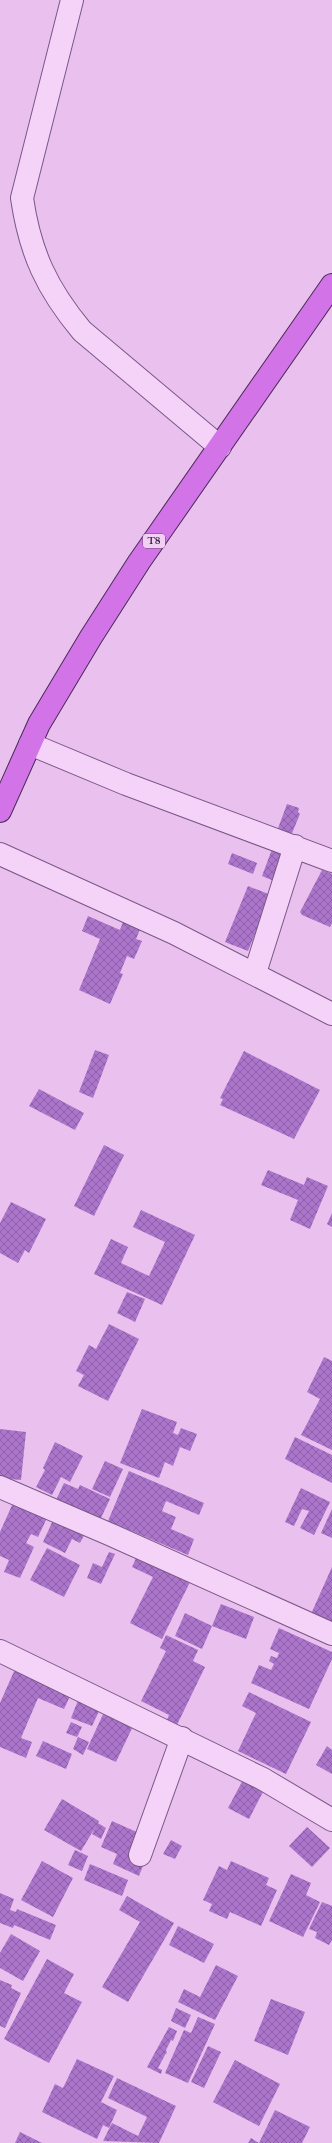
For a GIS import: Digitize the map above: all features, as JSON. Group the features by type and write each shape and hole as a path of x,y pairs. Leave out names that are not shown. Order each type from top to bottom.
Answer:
{"highway":[{"name":"T8","path":"0,811 39,724 91,637 139,562 220,448 332,285"}],"street":[{"path":"72,0 22,198 26,229 35,256 48,282 63,308 82,331 220,448"},
{"path":"30,744 126,784 332,861"},
{"path":"255,973 295,846"},
{"path":"0,854 105,901 255,973 332,1014"},
{"path":"0,1487 332,1634"},
{"path":"0,1651 182,1738 263,1779 332,1820"},
{"path":"140,1854 182,1738"}],"building":[{"path":"287,804 299,808 298,812 300,814 290,838 277,831"},
{"path":"275,841 286,845 274,881 262,876"},
{"path":"232,853 257,863 253,874 228,864"},
{"path":"322,870 332,874 332,923 330,927 302,915 300,912"},
{"path":"248,886 271,895 248,951 225,942"},
{"path":"88,916 120,930 124,919 141,927 136,939 142,941 134,959 127,956 120,973 123,974 110,1004 79,990 100,939 82,931"},
{"path":"95,1050 109,1055 93,1098 79,1092"},
{"path":"244,1051 320,1090 294,1139 220,1105 223,1099 220,1098"},
{"path":"39,1089 84,1113 75,1130 29,1106"},
{"path":"104,1145 124,1155 94,1216 74,1206"},
{"path":"268,1170 304,1185 307,1177 328,1186 310,1229 290,1220 298,1200 261,1185"},
{"path":"11,1202 46,1219 29,1253 25,1250 18,1263 0,1253 0,1223"},
{"path":"141,1210 195,1235 162,1305 94,1274 111,1239 128,1247 121,1263 149,1276 165,1242 133,1227"},
{"path":"332,1213 332,1227 327,1224"},
{"path":"127,1292 145,1299 135,1322 117,1313"},
{"path":"109,1324 139,1339 108,1401 78,1386 84,1375 76,1371 89,1345 96,1349"},
{"path":"324,1357 332,1361 332,1450 301,1435 320,1399 307,1392"},
{"path":"142,1409 177,1422 173,1433 178,1435 181,1428 197,1434 190,1451 180,1447 173,1466 165,1462 159,1478 120,1463"},
{"path":"0,1429 26,1432 21,1480 0,1478"},
{"path":"295,1437 332,1455 332,1483 285,1459"},
{"path":"55,1442 83,1456 70,1482 61,1477 52,1495 36,1487 45,1470 43,1468"},
{"path":"105,1461 123,1469 110,1497 92,1489"},
{"path":"129,1471 204,1503 199,1515 166,1501 162,1511 176,1517 171,1529 194,1539 188,1555 108,1521"},
{"path":"64,1483 78,1489 80,1485 110,1499 100,1520 56,1500"},
{"path":"301,1488 330,1502 314,1535 300,1528 309,1511 302,1509 294,1526 285,1522"},
{"path":"13,1503 47,1518 38,1537 31,1534 26,1543 34,1547 20,1578 4,1572 9,1560 0,1556 0,1532"},
{"path":"332,1509 332,1538 321,1533"},
{"path":"55,1516 86,1532 80,1543 72,1539 65,1553 43,1542"},
{"path":"47,1548 80,1565 64,1597 30,1580"},
{"path":"109,1552 115,1554 101,1584 87,1578 93,1563 102,1567"},
{"path":"138,1554 191,1580 162,1639 130,1623 153,1577 132,1567"},
{"path":"332,1567 332,1624 311,1614"},
{"path":"221,1604 254,1617 246,1639 212,1626"},
{"path":"185,1613 212,1626 202,1649 175,1636"},
{"path":"279,1628 332,1652 332,1659 309,1709 251,1683 259,1665 271,1670 274,1664 269,1661 271,1656 277,1658 279,1653 270,1649"},
{"path":"166,1635 198,1650 193,1661 205,1667 175,1729 165,1724 169,1715 141,1701 166,1651 160,1648"},
{"path":"15,1669 71,1694 64,1709 38,1698 21,1738 32,1742 26,1758 0,1747 0,1703"},
{"path":"249,1692 311,1722 286,1774 238,1751 256,1713 242,1706"},
{"path":"79,1698 101,1707 92,1726 71,1718"},
{"path":"105,1710 134,1724 116,1762 87,1749"},
{"path":"71,1722 82,1727 77,1737 66,1733"},
{"path":"78,1737 89,1742 83,1755 73,1749"},
{"path":"43,1741 72,1754 66,1769 36,1756"},
{"path":"327,1746 332,1750 332,1774 316,1765"},
{"path":"244,1778 265,1788 249,1819 228,1808"},
{"path":"62,1799 99,1821 98,1823 106,1828 101,1839 92,1834 96,1826 81,1851 44,1830"},
{"path":"112,1821 139,1833 129,1856 144,1863 139,1876 113,1864 117,1854 101,1847"},
{"path":"307,1827 330,1848 312,1867 289,1846"},
{"path":"171,1840 182,1846 175,1859 163,1854"},
{"path":"75,1850 88,1856 82,1871 68,1865"},
{"path":"42,1861 73,1878 53,1917 21,1900"},
{"path":"231,1861 269,1878 266,1885 277,1890 261,1926 230,1912 227,1919 209,1911 212,1904 203,1900 219,1866 227,1870"},
{"path":"90,1864 128,1880 122,1896 84,1880"},
{"path":"291,1874 311,1883 306,1895 320,1902 303,1937 269,1921"},
{"path":"0,1893 14,1899 10,1910 16,1912 17,1909 56,1925 50,1940 14,1925 13,1928 0,1923"},
{"path":"127,1896 174,1923 128,2002 102,1987 140,1922 119,1910"},
{"path":"322,1902 332,1906 332,1940 329,1945 315,1938 317,1932 309,1929"},
{"path":"178,1926 214,1944 204,1963 169,1945"},
{"path":"11,1934 40,1951 23,1981 0,1968 0,1953"},
{"path":"47,1959 74,1974 64,1993 82,2002 49,2063 4,2039"},
{"path":"216,1965 238,1976 215,2020 178,2002 184,1989 200,1997"},
{"path":"0,1980 12,1985 11,1988 21,1993 5,2028 0,2026"},
{"path":"271,1999 305,2012 288,2055 254,2041"},
{"path":"176,2008 191,2015 185,2028 171,2021"},
{"path":"198,2017 215,2024 188,2083 165,2073 184,2030 191,2033"},
{"path":"169,2027 177,2031 173,2041 171,2040 166,2050 167,2054 166,2053 158,2068 162,2070 161,2074 147,2067"},
{"path":"208,2046 221,2052 204,2088 191,2082"},
{"path":"77,2059 114,2076 101,2102 117,2110 109,2128 103,2125 97,2139 42,2112 55,2084 63,2088"},
{"path":"235,2060 280,2084 259,2126 213,2102"},
{"path":"117,2078 176,2106 159,2143 103,2141 112,2123 138,2136 147,2117 108,2098"},
{"path":"275,2110 310,2127 302,2143 259,2143"},
{"path":"20,2132 42,2143 15,2143"},
{"path":"251,2138 259,2143 248,2143"}]}
